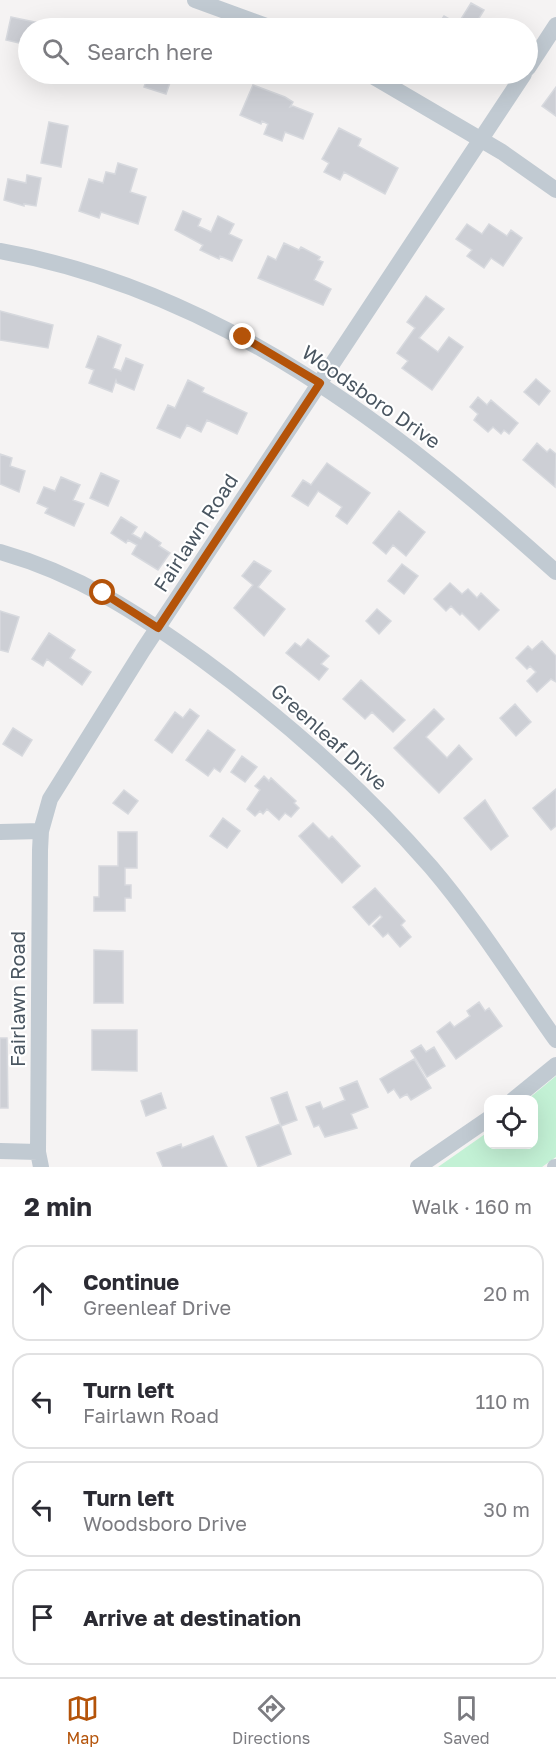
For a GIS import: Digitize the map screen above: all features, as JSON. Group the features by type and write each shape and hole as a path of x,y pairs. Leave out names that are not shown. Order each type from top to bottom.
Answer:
{"street":[{"path":"195,0 244,18"},
{"path":"538,53 556,25"},
{"path":"386,84 481,139 556,190"},
{"name":"Fairlawn Road","path":"40,1159 41,831 50,799 158,628 517,84"},
{"name":"Woodsboro Drive","path":"0,251 76,268 159,297 243,337 320,383 471,497 556,572"},
{"name":"Greenleaf Drive","path":"0,552 75,578 158,628 247,693 368,798 432,869 479,929 556,1040"},
{"path":"0,832 41,831"},
{"path":"519,1095 556,1065"},
{"path":"418,1167 484,1122"},
{"path":"0,1151 40,1159"}],"green space":[{"path":"556,1076 556,1157 542,1167 438,1167 484,1135 484,1149 538,1149 538,1095 533,1095"}],"building":[{"path":"471,3 484,10 479,18 462,18"},
{"path":"11,17 18,18 18,43 6,40"},
{"path":"145,84 170,84 166,94 144,87"},
{"path":"253,85 285,97 293,102 290,107 293,106 313,114 303,139 285,132 282,141 264,134 268,124 262,121 261,124 240,115"},
{"path":"556,87 556,116 542,106"},
{"path":"49,122 68,126 61,167 41,163"},
{"path":"339,128 361,139 358,146 398,168 385,194 344,172 340,180 324,172 329,163 322,159"},
{"path":"118,163 137,169 130,192 146,197 138,224 101,212 99,218 79,211 89,179 103,183 106,172 115,174"},
{"path":"27,175 41,178 36,206 24,204 24,206 4,200 8,179 26,183"},
{"path":"183,211 201,219 198,226 211,232 218,216 234,224 229,234 242,240 232,261 220,256 219,259 200,250 203,245 175,230"},
{"path":"467,224 482,234 489,224 507,236 511,230 522,238 503,266 491,258 484,268 467,256 472,250 456,239"},
{"path":"284,243 299,250 301,247 320,257 318,260 323,262 314,280 331,289 323,305 258,278 268,256 276,260"},
{"path":"426,296 444,309 419,338 438,352 449,337 463,347 432,390 402,368 408,361 397,353 415,328 407,322"},
{"path":"0,311 53,325 48,348 0,340"},
{"path":"98,336 121,345 113,368 121,371 126,358 143,365 134,390 117,383 116,380 112,392 89,383 94,370 86,367"},
{"path":"536,379 550,391 539,405 524,392"},
{"path":"188,380 204,388 202,392 247,413 237,434 207,420 201,432 187,425 180,438 157,428 168,405 175,408"},
{"path":"478,397 487,405 491,400 518,423 509,434 504,430 501,434 493,427 488,432 474,420 478,414 470,407"},
{"path":"537,443 547,452 550,449 556,454 555,487 523,460"},
{"path":"0,454 12,458 10,466 25,471 19,492 0,484"},
{"path":"327,463 370,493 347,524 336,516 342,507 318,491 308,506 292,496 303,480 311,485"},
{"path":"101,473 119,481 108,506 90,498"},
{"path":"61,477 80,485 73,500 84,504 74,526 45,513 48,508 37,503 44,487 55,491"},
{"path":"399,511 425,532 406,556 393,545 386,554 373,543"},
{"path":"121,517 137,527 132,534 141,539 145,532 161,543 159,546 170,553 158,570 132,554 137,545 128,540 126,543 111,533"},
{"path":"254,561 271,571 258,587 285,609 264,636 234,608 253,585 242,576"},
{"path":"402,564 418,576 404,594 388,581"},
{"path":"450,583 462,594 468,589 477,598 481,593 499,610 479,630 462,613 460,615 451,606 446,611 434,599"},
{"path":"377,609 391,621 379,634 366,621"},
{"path":"0,611 19,617 8,652 0,650"},
{"path":"49,633 75,650 70,658 91,672 82,685 47,659 43,666 32,659"},
{"path":"308,639 329,656 321,664 328,669 319,680 286,653 295,643 301,647"},
{"path":"542,641 556,656 556,682 551,679 537,692 527,681 536,672 530,666 527,669 516,658 528,646 532,650"},
{"path":"361,680 405,720 393,732 372,712 365,719 343,699"},
{"path":"515,704 531,722 516,736 500,718"},
{"path":"190,709 199,716 172,753 155,740 175,712 183,718"},
{"path":"434,709 444,719 426,737 447,758 459,745 472,759 439,793 394,748"},
{"path":"13,728 32,740 22,756 3,744"},
{"path":"208,730 235,750 220,772 214,768 208,776 186,760"},
{"path":"242,756 257,767 245,782 231,772"},
{"path":"264,776 269,781 271,778 296,801 294,803 299,808 291,817 285,813 279,820 267,809 263,814 260,811 255,816 247,809 260,790 255,786"},
{"path":"556,789 556,826 551,830 533,808"},
{"path":"124,790 138,801 128,814 113,803"},
{"path":"485,800 508,836 491,850 464,818"},
{"path":"223,818 240,831 227,848 210,836"},
{"path":"313,823 329,839 332,836 360,866 342,883 299,836"},
{"path":"118,832 137,832 137,868 125,868 125,885 131,885 131,898 125,898 125,911 94,911 94,897 99,897 99,866 118,866"},
{"path":"375,888 405,921 401,925 411,937 400,947 388,933 383,937 373,926 382,917 380,915 369,925 353,907"},
{"path":"94,950 123,951 123,1003 94,1003"},
{"path":"479,1002 485,1011 489,1008 502,1026 456,1059 437,1032 450,1022 454,1027 470,1016 467,1011"},
{"path":"92,1030 137,1030 137,1071 92,1070"},
{"path":"0,1038 7,1038 8,1108 0,1108"},
{"path":"421,1045 426,1052 434,1047 445,1066 427,1077 411,1051"},
{"path":"414,1059 431,1088 411,1100 407,1094 400,1098 394,1089 388,1093 380,1079"},
{"path":"357,1081 368,1107 351,1114 357,1128 325,1137 319,1125 314,1127 306,1107 320,1102 323,1109 345,1100 340,1088"},
{"path":"287,1092 297,1120 281,1126 271,1098"},
{"path":"161,1093 166,1108 146,1116 141,1101"},
{"path":"280,1124 291,1154 258,1167 246,1137"},
{"path":"213,1136 227,1167 163,1167 157,1153 181,1144 182,1148"}],"route":[{"path":"103,593 158,628 320,383 243,337"}]}
